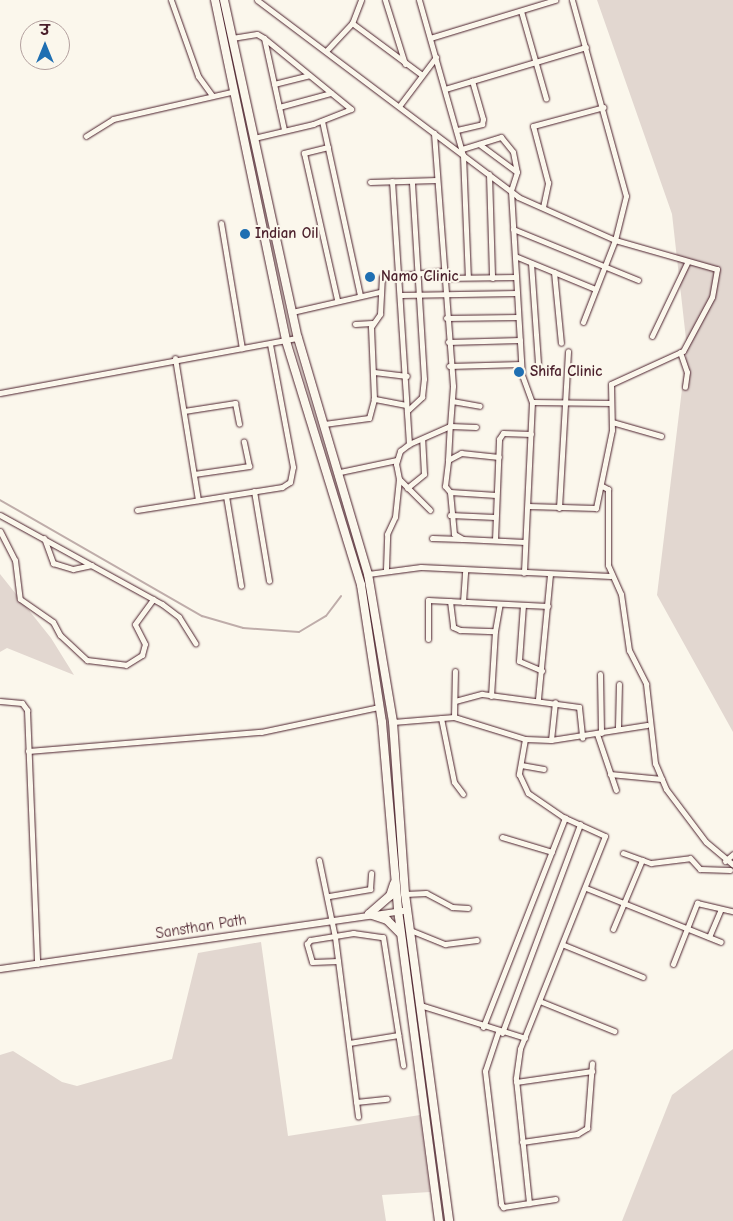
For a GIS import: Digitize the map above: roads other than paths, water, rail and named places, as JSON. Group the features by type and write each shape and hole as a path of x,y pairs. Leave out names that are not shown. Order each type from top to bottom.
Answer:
{"main road":[{"path":"215,0 286,341 361,585 379,708 398,910 439,1221"},
{"path":"224,0 298,338 340,472 368,574 393,722 405,894 449,1221"},
{"path":"395,881 390,896 369,914 392,923 401,934"}],"street":[{"path":"171,0 198,76 212,95"},
{"path":"257,0 462,152 511,191 615,240 686,263 711,267 719,276 690,344 680,352 611,384 612,422 602,486 596,508 528,506"},
{"path":"326,51 352,23 360,0"},
{"path":"385,0 405,65"},
{"path":"419,0 462,152 468,277"},
{"path":"430,38 555,0"},
{"path":"572,0 604,107 626,196 615,240 583,322"},
{"path":"520,11 546,99"},
{"path":"352,23 405,65 422,75"},
{"path":"232,38 257,34 264,38 351,109 322,121 254,138"},
{"path":"264,38 284,130"},
{"path":"445,89 586,47"},
{"path":"400,106 436,57"},
{"path":"274,84 309,75"},
{"path":"457,130 482,124 483,119 472,81"},
{"path":"86,136 113,118 235,91"},
{"path":"279,107 331,93"},
{"path":"542,207 548,183 533,126 604,107"},
{"path":"322,121 360,295"},
{"path":"434,133 452,400 445,486 450,492 450,515 454,534 463,539"},
{"path":"462,152 479,144 502,137 513,152 517,172 511,191 521,364 523,384 532,402 524,573"},
{"path":"479,144 517,172"},
{"path":"328,147 304,153 336,300"},
{"path":"488,174 492,278"},
{"path":"407,408 422,397 418,272 412,180"},
{"path":"370,182 437,180"},
{"path":"392,181 407,376 409,444"},
{"path":"221,223 242,348"},
{"path":"513,229 638,280"},
{"path":"515,256 595,289"},
{"path":"531,263 538,364"},
{"path":"652,336 686,263"},
{"path":"324,424 369,418 374,399 372,323 380,314 379,292 382,277 400,273 443,271"},
{"path":"554,272 561,343"},
{"path":"443,278 516,277"},
{"path":"292,312 336,300 379,292"},
{"path":"401,295 517,293"},
{"path":"446,318 518,317"},
{"path":"355,324 372,323"},
{"path":"0,394 175,358 298,338"},
{"path":"448,342 520,340"},
{"path":"137,510 282,487 292,476 270,344"},
{"path":"559,508 568,351"},
{"path":"680,352 687,372 685,387"},
{"path":"175,358 198,500"},
{"path":"449,366 521,364"},
{"path":"374,372 407,376"},
{"path":"374,399 407,408"},
{"path":"452,400 480,406"},
{"path":"532,402 611,403"},
{"path":"184,411 236,403 239,424"},
{"path":"612,422 661,436"},
{"path":"340,472 397,460 409,444 422,440 450,426 476,427"},
{"path":"495,540 496,495 503,433 531,434"},
{"path":"407,488 424,474 422,440"},
{"path":"194,474 249,466 244,442"},
{"path":"448,460 461,453 499,457"},
{"path":"386,569 387,534 395,517 399,479 397,460"},
{"path":"399,479 430,510"},
{"path":"602,486 608,489 606,543 611,576 621,594 628,650 646,684 647,726 662,779 706,842 730,866"},
{"path":"254,491 269,581"},
{"path":"450,492 496,495"},
{"path":"226,496 241,586"},
{"path":"0,515 153,599 179,617 196,643"},
{"path":"450,515 495,517"},
{"path":"0,530 15,560 20,599 53,622 60,635 87,660 126,665 142,655 145,644 135,624 153,599"},
{"path":"44,538 53,564 73,568 92,565"},
{"path":"432,538 526,542"},
{"path":"368,574 386,569 611,576"},
{"path":"463,602 465,571"},
{"path":"538,699 550,575"},
{"path":"428,639 428,600 548,606"},
{"path":"450,601 453,627 495,631"},
{"path":"491,696 495,631 500,604"},
{"path":"523,605 519,661 542,671"},
{"path":"454,671 454,717"},
{"path":"600,674 599,734 616,790"},
{"path":"618,727 620,684"},
{"path":"455,701 491,696 538,699 579,707 582,738"},
{"path":"0,701 22,703 27,710 37,964"},
{"path":"551,740 555,702"},
{"path":"28,751 261,732 379,708"},
{"path":"393,722 454,717 525,739 551,740 582,738 618,727 647,726"},
{"path":"441,718 454,782 463,794"},
{"path":"525,739 521,765 528,793 565,818 605,836 542,1002 525,1038 516,1082 529,1203"},
{"path":"521,765 544,769"},
{"path":"610,774 662,779"},
{"path":"483,1027 565,818"},
{"path":"555,1199 503,1208 485,1071 580,824"},
{"path":"502,837 552,852"},
{"path":"622,853 642,860 690,858 700,869 730,866"},
{"path":"730,866 733,854"},
{"path":"319,860 335,937 358,1117"},
{"path":"613,929 622,903 642,860"},
{"path":"328,896 370,889 371,873"},
{"path":"586,888 721,942"},
{"path":"405,894 426,893 452,907 468,908"},
{"path":"673,964 686,927 699,902 720,909 733,910"},
{"path":"709,937 720,909"},
{"name":"Sansthan Path","path":"0,969 407,910"},
{"path":"410,930 445,944 477,940"},
{"path":"338,961 312,962 307,950 310,940 366,933 383,937 402,1065"},
{"path":"564,945 643,977"},
{"path":"542,1002 614,1031"},
{"path":"419,1005 483,1027 525,1038"},
{"path":"349,1043 398,1035"},
{"path":"522,1142 583,1132 590,1121 592,1063"},
{"path":"516,1082 592,1070"},
{"path":"356,1102 387,1099"}],"waterway":[{"path":"0,500 202,616 243,628 299,632 326,616 341,596"}],"place":[{"name":"Indian Oil","path":"245,234"},
{"name":"Namo Clinic","path":"370,277"},
{"name":"Shifa Clinic","path":"519,372"}]}
